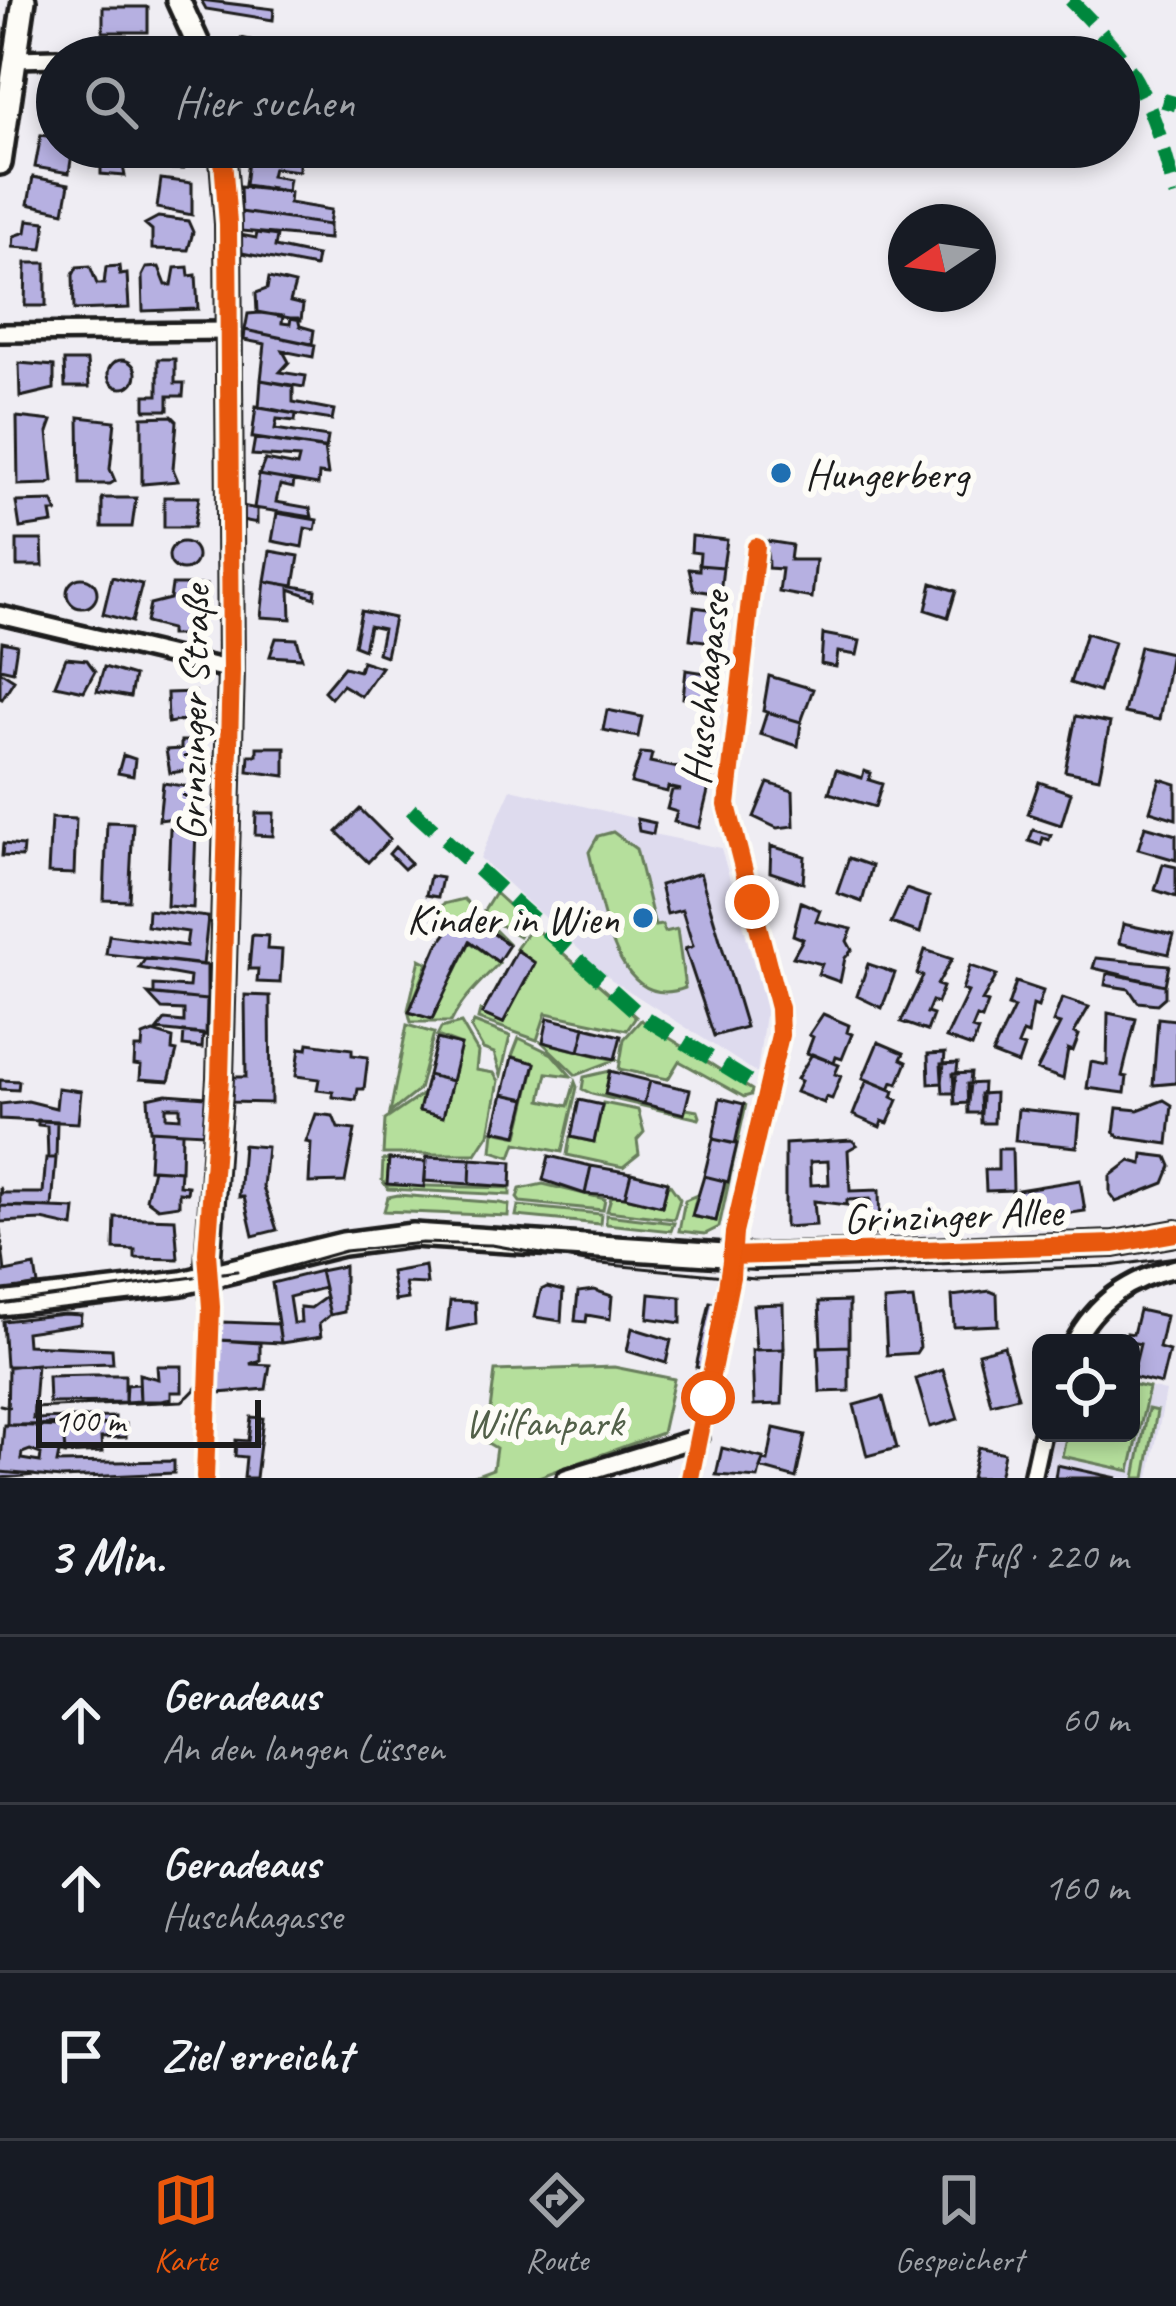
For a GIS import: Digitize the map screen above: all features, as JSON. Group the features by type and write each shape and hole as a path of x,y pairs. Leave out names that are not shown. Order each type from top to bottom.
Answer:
{"street":[{"path":"0,163 24,0"},
{"path":"178,0 194,36"},
{"path":"15,59 36,58"},
{"name":"Grinzinger Straße","path":"207,1279 220,1078 231,670 230,332 223,168"},
{"path":"0,333 230,332"},
{"name":"Huschkagasse","path":"690,1478 731,1256 780,1035 779,1008 727,805 756,547"},
{"path":"0,616 231,670"},
{"name":"Grinzinger Allee","path":"0,1304 207,1279 344,1244 413,1235 731,1256 1114,1244 1176,1233"},
{"path":"1079,1334 1087,1318 1116,1291 1176,1268"},
{"path":"205,1478 212,1307 207,1279"},
{"path":"566,1478 700,1437"},
{"path":"1032,1478 1040,1442"}],"shaded area":[{"name":"Kinder in Wien","path":"511,789 655,823 653,834 721,848 766,1007 757,1073 612,980 480,858"},
{"path":"1140,1385 1166,1391 1149,1478 1044,1478 1051,1442 1140,1442"}],"green space":[{"path":"613,832 636,849 655,926 662,925 665,932 677,929 685,988 661,992 642,985 615,947 589,852 598,836"},
{"path":"495,893 528,923 519,936 482,914"},
{"path":"464,899 509,944 470,915 458,930 434,919 443,904"},
{"path":"532,926 636,1017 627,1030 546,1013 537,1040 478,1019 480,1011 503,1023 535,963 516,949"},
{"path":"470,942 499,963 451,1022 411,1022 408,1010 420,959 428,963 409,1012 432,1019"},
{"path":"641,1020 752,1090 751,1095 744,1097 679,1061 668,1079 619,1069 624,1039"},
{"path":"474,1022 510,1036 501,1075 494,1053 483,1049 471,1028"},
{"path":"461,1023 478,1052 476,1070 494,1073 499,1081 489,1134 476,1154 383,1154 385,1120 423,1094 419,1111 443,1117 461,1045 437,1036 441,1028"},
{"path":"407,1025 434,1033 419,1090 390,1113"},
{"path":"519,1038 552,1054 571,1076 547,1073 541,1100 568,1106 575,1082 577,1087 562,1152 516,1143 511,1157 492,1151 494,1131 518,1136 535,1064 512,1056"},
{"path":"542,1042 615,1060 576,1075"},
{"path":"610,1071 605,1095 684,1114 686,1109 698,1111 699,1119 592,1094 582,1089 584,1077"},
{"path":"603,1103 638,1110 644,1132 637,1140 639,1154 623,1167 567,1155 570,1137 594,1142"},
{"path":"746,1104 719,1227 705,1234 679,1231 685,1200 697,1195 692,1216 716,1221"},
{"path":"389,1159 387,1185 510,1188 510,1195 388,1189 382,1180 383,1160"},
{"path":"668,1182 680,1199 674,1219 607,1211 612,1194 662,1206"},
{"path":"543,1184 605,1199 603,1210 517,1198 520,1189"},
{"path":"388,1197 500,1203 509,1205 508,1216 384,1211"},
{"path":"518,1206 601,1214 600,1224 516,1216"},
{"path":"606,1215 674,1223 671,1231 606,1224"},
{"name":"Wilfanpark","path":"614,1367 674,1379 662,1433 536,1478 469,1478 493,1469 496,1448 486,1442 495,1371"},
{"path":"1140,1386 1149,1388 1140,1427"},
{"path":"1148,1409 1157,1411 1145,1478 1135,1478"},
{"path":"1065,1442 1137,1442 1130,1471 1062,1456"}],"building":[{"path":"201,0 274,9 273,20 206,9"},
{"path":"103,7 148,7 148,32 103,32"},
{"path":"101,168 123,168 125,176 101,174"},
{"path":"247,168 273,168 271,176 289,179 287,191 245,185"},
{"path":"33,177 69,184 64,212 28,204"},
{"path":"161,179 192,183 192,215 157,208"},
{"path":"240,187 290,192 289,203 331,210 329,225 241,212"},
{"path":"241,212 329,225 329,239 241,231"},
{"path":"158,217 188,221 193,232 188,250 152,249 152,230 145,224"},
{"path":"28,220 46,222 42,249 13,247 14,236 26,232"},
{"path":"257,233 277,236 275,247 317,256 315,267 242,253 241,235 256,238"},
{"path":"26,263 46,263 46,306 25,306"},
{"path":"90,266 97,284 104,284 106,267 119,266 120,275 127,274 129,308 74,310 73,275 77,267"},
{"path":"159,267 166,285 172,285 175,268 188,267 189,276 196,275 198,309 143,311 142,276 146,268"},
{"path":"269,278 295,284 290,302 303,305 301,320 257,312 256,293 267,289"},
{"path":"248,314 283,316 282,323 298,318 300,326 314,330 312,344 245,330"},
{"path":"245,330 315,345 313,357 283,351 289,362 280,372 306,376 304,387 261,380 265,344 244,340"},
{"path":"158,359 175,359 175,383 184,383 183,396 168,396 168,410 145,410 145,395 158,395"},
{"path":"122,360 132,364 136,374 132,384 122,388 112,384 108,374 112,364"},
{"path":"64,361 87,361 89,387 65,387"},
{"path":"19,363 54,366 54,389 20,397"},
{"path":"261,380 293,386 293,402 334,410 332,420 259,408"},
{"path":"256,406 296,414 295,421 277,419 275,429 328,437 326,449 252,438"},
{"path":"172,416 177,421 173,469 178,481 142,484 142,417"},
{"path":"17,417 52,421 48,432 53,481 48,484 18,485"},
{"path":"79,417 115,421 110,469 115,481 110,484 80,484"},
{"path":"255,438 324,448 328,475 319,474 318,485 259,475 265,460 297,466 299,458 252,455"},
{"path":"259,475 294,481 293,488 280,485 276,502 310,508 312,517 254,508"},
{"path":"164,497 199,497 194,527 164,527"},
{"path":"102,498 136,498 132,527 102,527"},
{"path":"52,501 57,512 51,512 53,523 20,528 16,502"},
{"path":"242,506 257,509 257,523 242,520"},
{"path":"277,513 317,520 315,530 305,528 302,547 272,541"},
{"path":"692,536 727,540 723,567 699,565 700,553 691,552"},
{"path":"17,540 42,540 43,566 17,566"},
{"path":"767,541 792,545 790,560 816,560 812,598 779,592 782,569 768,568"},
{"path":"183,542 193,546 197,556 193,566 183,570 173,566 169,556 173,546"},
{"path":"270,551 299,556 294,586 265,581"},
{"path":"699,565 723,567 720,594 694,590 689,569 699,570"},
{"path":"112,577 142,584 132,622 103,614"},
{"path":"82,578 97,593 82,608 67,593"},
{"path":"265,581 316,590 315,598 290,589 291,619 261,617"},
{"path":"932,583 956,591 948,617 926,610"},
{"path":"172,585 191,585 191,596 198,599 196,635 170,635 170,629 146,623 150,604 170,599"},
{"path":"191,585 206,585 206,597 191,596"},
{"path":"694,607 716,610 712,642 690,639"},
{"path":"361,611 394,618 386,656 378,653 383,629 369,626 364,649 354,645"},
{"path":"1086,633 1114,642 1099,692 1070,683"},
{"path":"823,634 860,641 857,655 838,652 836,667 821,664"},
{"path":"276,638 297,639 302,658 270,656"},
{"path":"2,642 17,645 13,671 0,668"},
{"path":"1140,646 1171,653 1159,720 1124,713"},
{"path":"66,658 87,660 95,671 84,691 55,685"},
{"path":"362,661 381,667 361,696 342,685 331,698 324,691 344,667 359,671"},
{"path":"104,667 134,676 130,697 97,691"},
{"path":"686,670 706,673 703,700 683,698"},
{"path":"0,671 14,680 2,699 0,698"},
{"path":"769,676 813,689 801,722 763,711"},
{"path":"195,692 195,718 168,723 167,693"},
{"path":"607,710 642,717 638,737 603,730"},
{"path":"767,712 801,722 798,746 760,734"},
{"path":"1076,716 1110,723 1099,778 1065,771"},
{"path":"181,741 196,741 197,769 170,773 166,750 181,749"},
{"path":"257,747 285,747 285,776 248,771 249,755 257,755"},
{"path":"641,753 652,754 650,762 712,775 699,828 674,822 677,812 667,809 672,790 681,790 668,787 667,792 631,783"},
{"path":"123,755 135,759 133,776 118,773"},
{"path":"836,770 862,778 864,771 871,773 869,780 882,784 875,807 829,793"},
{"path":"1160,779 1176,784 1176,819 1150,811"},
{"path":"1039,782 1071,793 1061,825 1028,814"},
{"path":"163,783 197,788 191,816 159,820"},
{"path":"768,783 793,791 794,826 777,828 754,817"},
{"path":"360,809 390,839 368,862 337,832"},
{"path":"256,813 274,813 273,836 255,835"},
{"path":"51,818 76,819 74,874 48,873"},
{"path":"637,819 655,823 653,834 639,831"},
{"path":"107,822 133,823 129,901 104,900"},
{"path":"1145,826 1176,835 1176,860 1138,849"},
{"path":"170,828 196,829 193,908 167,906"},
{"path":"1033,830 1051,835 1049,840 1043,838 1041,845 1029,841"},
{"path":"3,844 23,846 22,857 2,856"},
{"path":"771,846 805,856 803,883 770,872"},
{"path":"395,847 411,863 404,869 389,854"},
{"path":"849,858 872,866 862,902 837,893"},
{"path":"1163,864 1176,867 1176,897 1155,890"},
{"path":"700,873 746,1027 714,1036 685,949 693,946 682,910 667,914 660,885"},
{"path":"430,876 442,878 438,897 426,895"},
{"path":"906,889 929,897 920,933 891,923"},
{"path":"801,902 820,910 816,921 852,929 847,941 852,950 845,958 840,982 818,974 822,964 793,957 803,939 793,935"},
{"path":"148,910 208,917 203,965 106,954 109,935 186,946 188,932 147,926"},
{"path":"469,916 509,945 498,962 470,941 432,1019 409,1012 437,946 452,926 458,931"},
{"path":"1123,924 1174,935 1169,954 1119,943"},
{"path":"252,935 268,936 267,949 282,950 280,983 257,982 258,969 249,969"},
{"path":"517,950 535,963 503,1023 482,1014"},
{"path":"925,950 952,959 937,985 943,987 937,1003 932,1001 927,1013 933,1015 927,1031 901,1022 923,976 917,974"},
{"path":"146,958 207,965 207,1000 154,995 154,985 189,987 190,977 139,968"},
{"path":"1096,958 1169,965 1165,985 1093,968"},
{"path":"868,964 895,973 882,1008 857,996"},
{"path":"970,966 997,975 982,1001 988,1003 982,1019 977,1017 972,1029 978,1031 972,1047 946,1038 968,992 962,990"},
{"path":"1107,973 1165,985 1165,997 1157,1004 1138,1002 1129,989 1105,985"},
{"path":"1016,982 1043,991 1038,1007 1033,1005 1028,1035 1023,1033 1018,1045 1024,1047 1018,1064 992,1054 1014,1008 1008,1006"},
{"path":"148,994 207,1000 206,1035 157,1030 165,1020 184,1022 184,1010 162,1009"},
{"path":"245,995 270,996 271,1103 231,1102 232,1077 246,1077"},
{"path":"1062,998 1089,1007 1074,1033 1079,1035 1073,1051 1068,1049 1063,1079 1037,1070 1060,1024 1053,1022"},
{"path":"1108,1013 1136,1019 1122,1076 1127,1077 1125,1093 1087,1088 1091,1062 1107,1065"},
{"path":"823,1014 849,1025 847,1032 852,1034 842,1059 836,1057 834,1063 807,1053 813,1037 809,1035"},
{"path":"548,1018 585,1027 579,1051 543,1042"},
{"path":"1158,1018 1176,1020 1176,1083 1153,1085"},
{"path":"585,1027 621,1036 615,1059 579,1051"},
{"path":"153,1032 173,1038 172,1050 177,1051 169,1081 140,1079 141,1066 134,1065 135,1048 142,1048 143,1036"},
{"path":"184,1032 203,1034 202,1048 183,1046"},
{"path":"437,1039 461,1045 452,1081 428,1075"},
{"path":"878,1042 904,1053 901,1059 907,1062 898,1084 892,1082 889,1089 863,1078"},
{"path":"308,1043 352,1049 352,1055 368,1057 364,1089 358,1089 356,1100 317,1090 319,1079 296,1076 300,1048 307,1049"},
{"path":"945,1053 942,1083 929,1084 928,1054"},
{"path":"812,1054 839,1065 835,1074 841,1076 832,1099 826,1097 824,1103 796,1092 801,1081 797,1079"},
{"path":"512,1057 535,1063 526,1099 503,1094"},
{"path":"958,1063 954,1093 943,1093 941,1064"},
{"path":"610,1071 650,1081 644,1104 605,1094"},
{"path":"971,1073 968,1103 955,1104 953,1074"},
{"path":"428,1075 452,1081 443,1117 419,1111"},
{"path":"0,1080 19,1081 18,1090 0,1089"},
{"path":"867,1080 894,1091 892,1097 898,1100 888,1123 882,1121 880,1127 853,1115"},
{"path":"650,1081 690,1090 684,1114 644,1104"},
{"path":"983,1083 981,1113 968,1113 967,1084"},
{"path":"58,1088 81,1091 78,1123 0,1119 0,1104 28,1101 56,1108"},
{"path":"995,1093 994,1123 981,1123 980,1094"},
{"path":"166,1094 206,1097 203,1133 150,1130 148,1098","holes":["166,1107 180,1107 180,1118 166,1117"]},
{"path":"503,1094 526,1099 517,1135 494,1130"},
{"path":"720,1098 744,1104 735,1144 713,1139"},
{"path":"579,1100 602,1105 594,1142 571,1137"},
{"path":"1164,1100 1172,1105 1168,1144 1119,1137 1114,1132 1117,1108 1138,1110"},
{"path":"1018,1109 1080,1115 1077,1147 1015,1141"},
{"path":"316,1114 333,1116 338,1128 355,1130 345,1182 309,1183 311,1143 306,1142"},
{"path":"38,1120 57,1121 56,1158 48,1158 47,1126 38,1125"},
{"path":"151,1130 182,1132 181,1171 149,1169"},
{"path":"713,1139 737,1144 728,1182 704,1176"},
{"path":"852,1140 857,1145 848,1150 850,1191 879,1190 880,1234 872,1235 870,1199 847,1200 847,1205 814,1201 816,1225 785,1227 785,1144","holes":["828,1161 829,1184 811,1185 810,1162"]},
{"path":"243,1145 267,1147 263,1187 277,1230 253,1236 244,1197 239,1197"},
{"path":"998,1149 1012,1149 1013,1190 986,1191 985,1170 998,1170"},
{"path":"1143,1154 1167,1157 1171,1166 1164,1183 1116,1202 1110,1194 1110,1176 1130,1161 1142,1164"},
{"path":"549,1156 591,1166 585,1194 543,1180"},
{"path":"426,1157 471,1159 470,1184 425,1181"},
{"path":"46,1158 56,1158 52,1207 0,1206 0,1187 2,1193 43,1193"},
{"path":"389,1159 426,1162 424,1187 387,1184"},
{"path":"471,1159 512,1162 511,1187 470,1184"},
{"path":"591,1166 631,1173 625,1197 585,1194"},
{"path":"153,1169 180,1171 179,1185 188,1186 187,1193 179,1192 179,1205 158,1208 146,1199"},
{"path":"631,1173 668,1182 662,1206 625,1197"},
{"path":"704,1176 725,1181 716,1221 692,1216"},
{"path":"1080,1180 1085,1211 1023,1220 1018,1190"},
{"path":"0,1206 75,1209 73,1227 42,1220 0,1222"},
{"path":"115,1217 175,1219 178,1259 135,1258 135,1250 114,1249"},
{"path":"0,1229 5,1272 35,1266 38,1285 0,1292"},
{"path":"344,1266 344,1312 330,1315 320,1271"},
{"path":"425,1266 427,1284 405,1283 408,1299 395,1301 391,1272"},
{"path":"320,1271 324,1288 289,1297 293,1323 301,1323 300,1307 311,1308 326,1297 330,1315 319,1324 321,1337 281,1343 272,1283"},
{"path":"541,1290 563,1291 561,1321 535,1317"},
{"path":"594,1290 612,1296 610,1319 587,1315 586,1322 575,1321 578,1292"},
{"path":"650,1294 681,1297 681,1323 648,1318"},
{"path":"997,1294 998,1325 954,1327 952,1296"},
{"path":"913,1299 920,1347 916,1353 887,1355 884,1301"},
{"path":"450,1301 475,1302 476,1324 447,1330"},
{"path":"849,1301 849,1346 821,1347 819,1302"},
{"path":"710,1302 721,1304 706,1369 696,1367"},
{"path":"783,1304 784,1349 756,1350 753,1305"},
{"path":"1139,1310 1166,1316 1159,1348 1169,1351 1161,1384 1140,1379 1140,1334 1133,1334"},
{"path":"81,1315 80,1324 26,1332 27,1345 112,1349 113,1363 6,1366 3,1321"},
{"path":"222,1322 278,1324 281,1343 219,1340"},
{"path":"632,1328 671,1340 666,1363 627,1351"},
{"path":"219,1340 260,1343 260,1360 250,1364 270,1365 266,1389 218,1393"},
{"path":"849,1346 849,1391 820,1392 818,1347"},
{"path":"1004,1346 1018,1397 991,1404 978,1353"},
{"path":"784,1349 782,1404 754,1405 752,1350"},
{"path":"37,1364 33,1419 115,1417 115,1424 7,1425 8,1367"},
{"path":"157,1366 182,1366 182,1392 171,1392 171,1399 140,1401 139,1374 158,1379"},
{"path":"943,1370 958,1419 930,1427 916,1379"},
{"path":"125,1375 125,1402 49,1403 48,1376"},
{"path":"139,1384 140,1401 125,1402 126,1385"},
{"path":"883,1397 897,1448 867,1456 854,1405"},
{"path":"251,1417 263,1418 256,1478 244,1478 246,1457 235,1456 236,1440 248,1441"},
{"path":"126,1424 126,1437 101,1438 102,1452 65,1454 63,1427"},
{"path":"4,1425 63,1427 65,1453 59,1453 57,1463 174,1461 174,1473 61,1478 0,1472","holes":["30,1450 41,1454 40,1462 21,1459"]},
{"path":"774,1428 805,1435 796,1478 760,1468 763,1460 768,1461"},
{"path":"978,1447 1004,1453 999,1478 971,1478"},
{"path":"722,1448 763,1458 758,1478 716,1475"},
{"path":"1057,1465 1117,1478 1055,1478"},
{"path":"0,1472 35,1475 0,1478"}],"tram line":[{"path":"34,1408 182,1401 202,1376 210,1313 225,1285 345,1251 422,1243 492,1245 591,1263 755,1279 1110,1266 1176,1257"},
{"path":"0,1304 237,1271"},
{"path":"0,1405 9,1407"}],"marked path":[{"path":"1070,0 1104,36"},
{"path":"1140,89 1176,196"},
{"path":"1162,100 1176,104"},
{"path":"411,809 640,1015 768,1093"}],"cycle path":[{"path":"205,1478 211,1307 207,1253 220,1078 231,670 224,168"},
{"path":"690,1478 731,1277 734,1233 780,1035 779,1008 727,805 756,547"},
{"path":"731,1256 1114,1244 1176,1233"}],"place":[{"name":"Hungerberg","path":"781,473"},
{"name":"Kinder in Wien","path":"643,918"}],"route":[{"path":"708,1398 731,1277 734,1233 780,1035 779,1008 752,902"}]}
